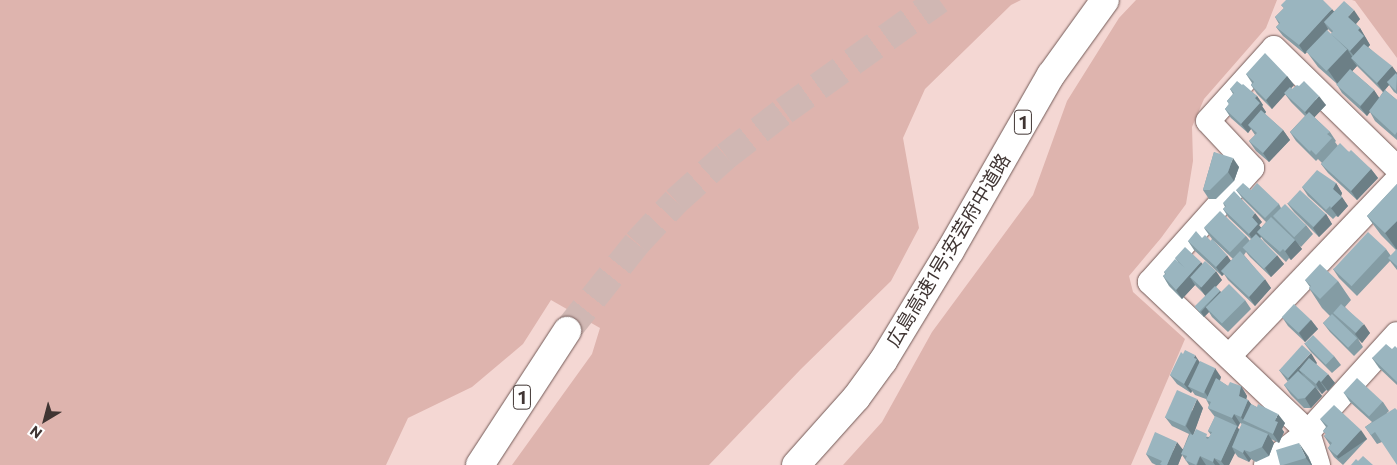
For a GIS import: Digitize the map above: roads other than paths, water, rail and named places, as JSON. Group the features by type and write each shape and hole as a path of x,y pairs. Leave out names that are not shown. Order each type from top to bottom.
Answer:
{"highway":[{"name":"広島高速1号;安芸府中道路","path":"796,465 856,398 910,318 1050,75 1105,0"},
{"name":"1","path":"480,465 567,331"}],"street":[{"path":"1318,465 1308,432 1150,282 1252,168 1208,121 1274,48 1397,168"},
{"path":"1229,356 1397,180"},
{"path":"1266,465 1308,432 1397,334"}],"tunnel":[{"path":"567,331 637,243 676,201 726,156 784,111 939,0"}]}
